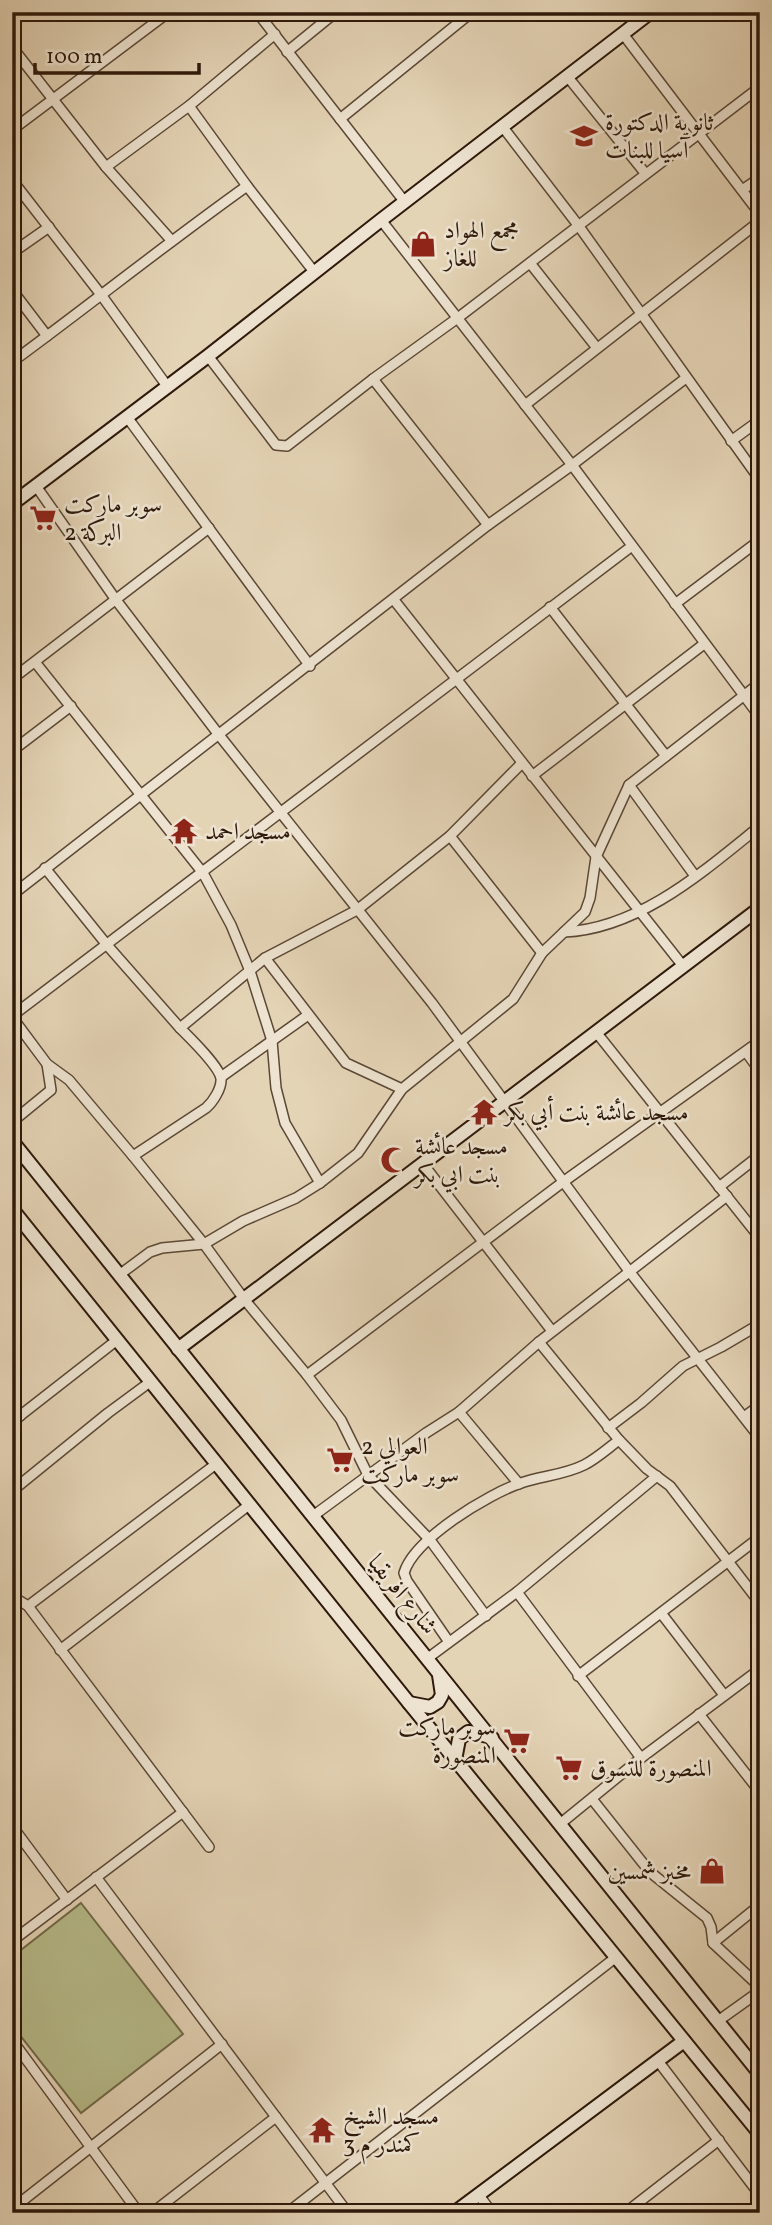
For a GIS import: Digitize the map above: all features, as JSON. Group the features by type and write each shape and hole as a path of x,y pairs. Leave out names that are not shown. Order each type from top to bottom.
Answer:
{"street":[{"path":"12,130 169,12"},
{"path":"257,12 404,201"},
{"path":"287,52 336,12"},
{"path":"340,119 472,12"},
{"path":"12,504 208,356 404,201 623,34 635,17 651,12"},
{"path":"106,167 189,106 275,34"},
{"path":"623,34 760,214"},
{"path":"12,47 106,167 171,240"},
{"path":"567,76 645,173"},
{"path":"208,356 276,445 287,446 760,87"},
{"path":"189,106 315,273"},
{"path":"502,126 578,225 760,480"},
{"path":"742,190 760,178"},
{"path":"12,180 102,296 167,386"},
{"path":"12,362 102,296 171,240 247,186"},
{"path":"381,219 572,465 760,717"},
{"path":"525,405 760,221"},
{"path":"12,253 49,227"},
{"path":"530,263 597,348"},
{"path":"12,290 47,336"},
{"path":"12,895 488,525 572,465 685,378"},
{"path":"373,379 488,525"},
{"path":"127,417 310,666"},
{"path":"731,441 760,420"},
{"path":"36,486 116,600 219,735 432,1003 629,1271 760,1438"},
{"path":"12,679 209,528"},
{"path":"675,604 760,541"},
{"path":"486,1616 430,1541 368,1475 341,1420 244,1299 204,1244 69,1080 47,1064 12,1017 632,546"},
{"path":"394,600 683,966"},
{"path":"550,607 666,756"},
{"path":"533,776 704,644"},
{"path":"35,662 203,873 231,925 250,971 272,1041 276,1088 285,1123 320,1183"},
{"path":"119,1275 157,1250 204,1244 243,1221 296,1198 358,1153 402,1089 513,999 542,954 585,912 590,898 596,857 629,785 760,683"},
{"path":"12,751 71,706"},
{"path":"180,1028 265,958 357,910 450,835 522,763"},
{"path":"629,785 695,876"},
{"path":"564,932 588,929 641,913 695,876 760,825"},
{"path":"450,835 542,954"},
{"path":"45,868 220,1077"},
{"path":"178,1349 760,908"},
{"path":"265,958 346,1063 402,1089"},
{"path":"133,1156 206,1108 217,1092 220,1077 308,1014"},
{"path":"596,1032 760,1238"},
{"path":"307,1375 563,1182 760,1041"},
{"path":"746,1052 760,1071"},
{"path":"12,1127 18,1117 51,1090 47,1064"},
{"name":"شارع افريقيا","path":"12,1140 760,2074"},
{"path":"719,1187 760,1156"},
{"path":"423,1164 552,1331"},
{"path":"313,1516 459,1412 538,1342 727,1196"},
{"path":"12,1209 760,2134"},
{"path":"608,1428 675,1372 760,1324"},
{"path":"12,1406 16,1419 117,1340"},
{"path":"538,1342 608,1428 670,1486 760,1603"},
{"path":"12,1490 150,1382"},
{"path":"744,1418 760,1405"},
{"path":"459,1412 519,1484"},
{"path":"450,1642 404,1573 406,1565 461,1514 519,1484 584,1465 619,1440"},
{"path":"28,1606 216,1464"},
{"path":"428,1658 517,1592 657,1476"},
{"path":"60,1650 249,1505"},
{"path":"578,1676 760,1537"},
{"path":"517,1592 641,1758"},
{"path":"12,1607 20,1601 28,1606 209,1847"},
{"path":"661,1613 724,1695"},
{"path":"560,1824 641,1758 760,1669"},
{"path":"409,1703 430,1707 438,1702 442,1690 439,1673"},
{"path":"699,1714 760,1792"},
{"path":"455,1760 459,1739 468,1732 492,1738"},
{"path":"592,1799 645,1866 707,1918 713,1943 760,1989 718,2021"},
{"path":"12,1941 183,1812"},
{"path":"13,1827 67,1900"},
{"path":"96,1877 348,2213"},
{"path":"713,1943 760,1905"},
{"path":"287,2213 615,1958"},
{"path":"12,2040 139,2213"},
{"path":"454,2213 684,2041"},
{"path":"12,2208 222,2044"},
{"path":"658,2061 760,2194"},
{"path":"152,2213 276,2117"},
{"path":"625,2213 719,2140"},
{"path":"478,2194 492,2213"}],"green space":[{"path":"81,1903 183,2034 81,2113 12,2025 12,1957"}],"place":[{"name":"ثانوية الدكتورة آسيا للبنات","path":"584,136"},
{"name":"مجمع الهواد للغاز","path":"423,244"},
{"name":"سوبر ماركت البركة 2","path":"43,518"},
{"name":"مسجد احمد","path":"184,831"},
{"name":"مسجد عائشة بنت أبي بكر","path":"484,1112"},
{"name":"مسجد عائشة بنت ابي بكر","path":"394,1160"},
{"name":"العوالي 2 سوبر ماركت","path":"340,1460"},
{"name":"سوبر ماركت المنصورة","path":"517,1741"},
{"name":"المنصورة للتسوق","path":"569,1768"},
{"name":"مخبز شمسين","path":"712,1871"},
{"name":"مسجد الشيخ كمندر م 3","path":"322,2130"}]}
